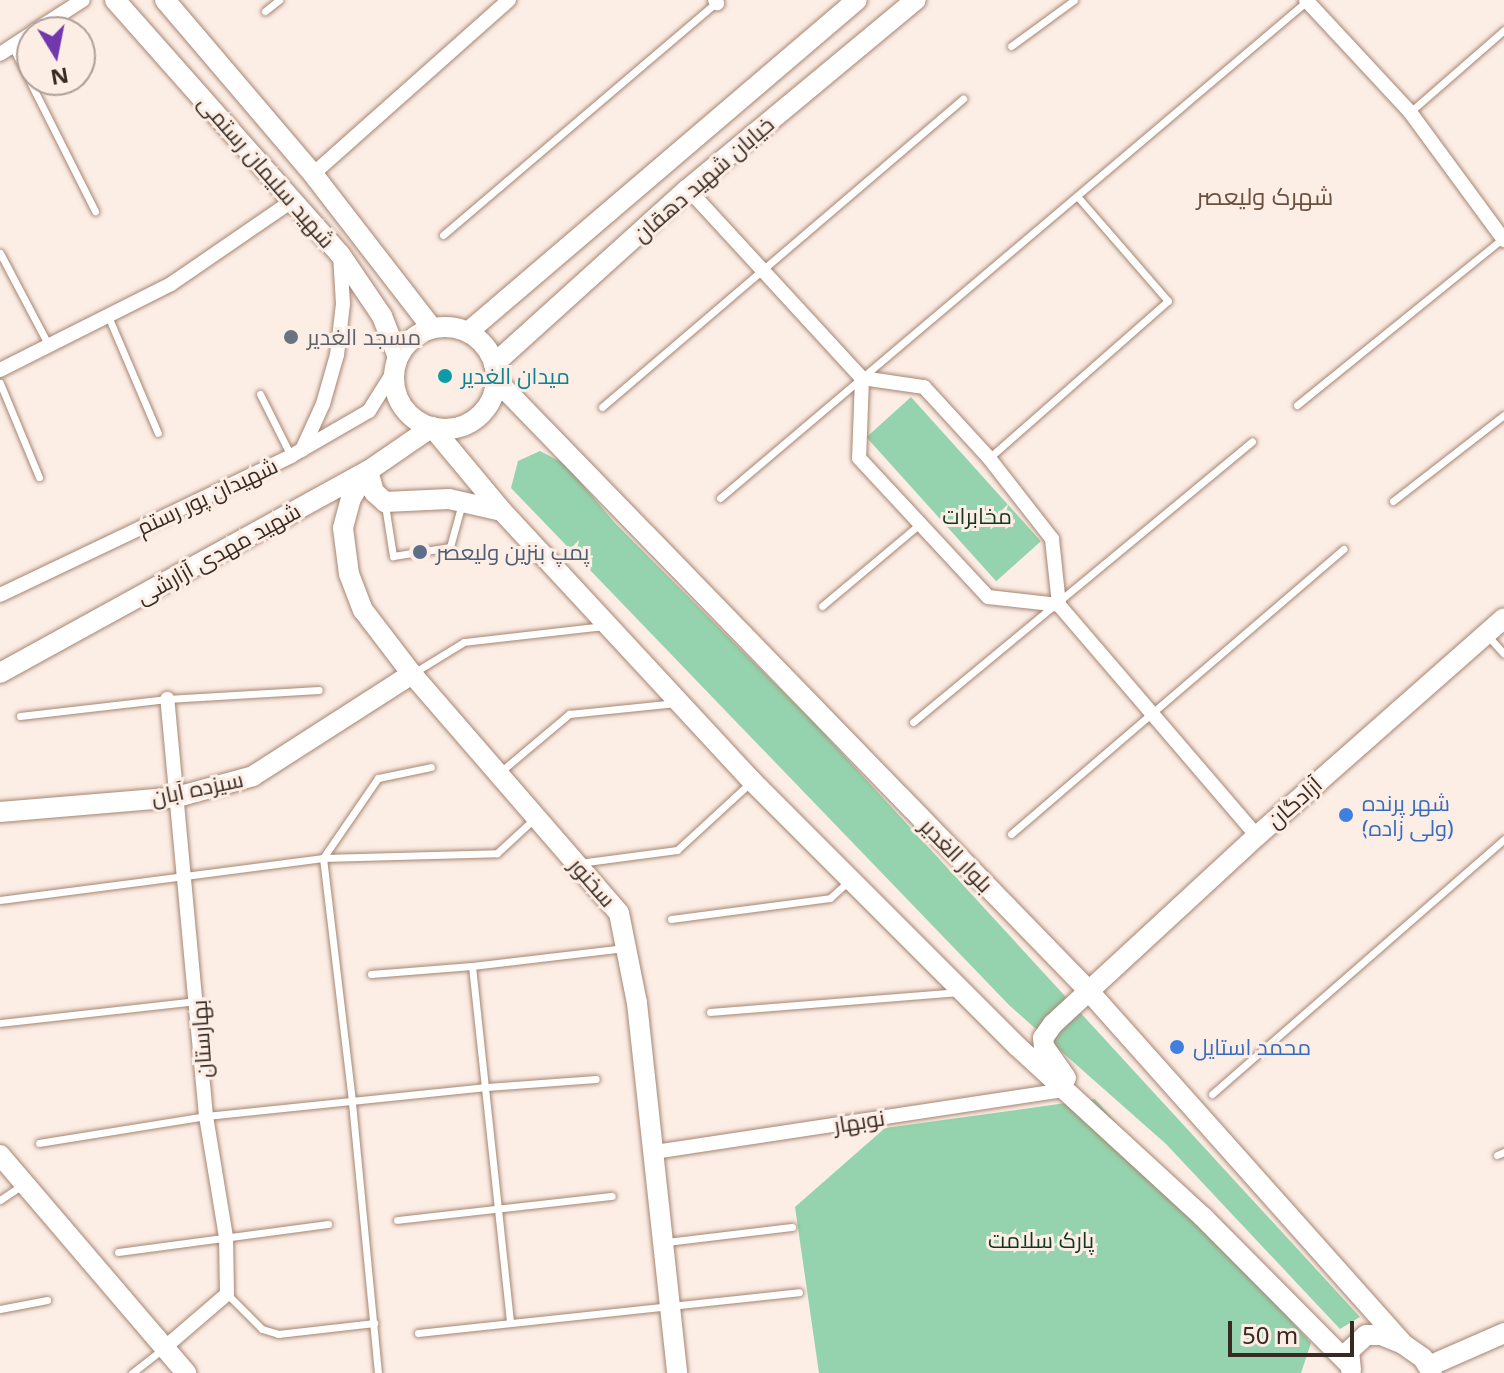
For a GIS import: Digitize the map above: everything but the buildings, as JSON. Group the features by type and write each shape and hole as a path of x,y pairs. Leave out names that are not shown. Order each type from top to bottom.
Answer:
{"street":[{"path":"58,16 83,0"},
{"name":"شهید سلیمان رستمی","path":"115,0 340,254 382,316 396,364"},
{"name":"شهید سلیمان رستمی","path":"165,0 313,174 432,328"},
{"path":"313,174 509,0"},
{"name":"خیابان شهید دهقان","path":"468,332 857,0"},
{"name":"خیابان شهید دهقان","path":"495,372 688,189 916,0"},
{"path":"1307,0 1410,112 1504,239"},
{"path":"688,189 862,378 924,387 989,458 1052,539 1059,605 1257,836"},
{"path":"0,370 171,284 293,200"},
{"path":"296,453 323,404 337,355 343,304 340,254"},
{"path":"432,427 462,426 486,408 495,372 489,351 468,332 448,327 432,328 418,334 396,364 401,405 409,414 432,427 502,511 752,781 962,992 1203,1217 1350,1368"},
{"name":"شهیدان پور رستم","path":"0,595 296,453 369,411 396,364"},
{"name":"بلوار الغدیر","path":"495,372 1087,989 1403,1344 1431,1370"},
{"path":"862,378 859,458 988,597 1059,605"},
{"name":"شهید مهدی آزارشی","path":"0,673 368,471 432,427"},
{"path":"368,471 374,492 385,502 463,500 502,511"},
{"name":"سخنور","path":"368,471 351,498 343,528 349,574 363,610 412,674 619,913 635,984 677,1373"},
{"name":"آزادگان","path":"1086,1108 1048,1056 1043,1042 1047,1031 1087,989 1504,618"},
{"name":"سیزده آبان","path":"0,812 177,797 253,776 412,674"},
{"name":"بهارستان","path":"167,699 198,1000 206,1116 226,1237 227,1294"},
{"name":"نوبهار","path":"654,1152 1064,1090"},
{"path":"0,1155 186,1373"},
{"path":"163,1349 227,1294"},
{"path":"1431,1370 1504,1333"},
{"path":"1350,1368 1349,1351 1366,1335 1381,1335 1403,1344"}],"lane":[{"path":"265,11 279,0"},
{"path":"1011,46 1074,0"},
{"path":"720,498 1307,0"},
{"path":"443,235 717,1"},
{"path":"1410,112 1504,30"},
{"path":"6,50 95,211"},
{"path":"602,407 963,99"},
{"path":"989,458 1168,301 1077,196"},
{"path":"1297,405 1504,239"},
{"path":"0,253 49,346"},
{"path":"108,316 158,433"},
{"path":"0,383 39,477"},
{"path":"260,394 296,453"},
{"path":"1393,501 1504,415"},
{"path":"913,722 1059,605 1252,442"},
{"path":"385,502 393,556 450,547 463,500"},
{"path":"822,606 921,523"},
{"path":"1011,834 1344,549"},
{"path":"412,674 464,642 607,626"},
{"path":"1486,634 1504,654"},
{"path":"20,716 167,699 319,690"},
{"path":"499,773 569,714 678,703"},
{"path":"378,1373 352,1101 323,858 378,778 431,767"},
{"path":"577,863 677,850 752,781"},
{"path":"0,900 323,858 497,853 537,817"},
{"path":"1212,1094 1504,839"},
{"path":"671,919 830,898 850,879"},
{"path":"371,974 472,966 627,947"},
{"path":"472,966 510,1323"},
{"path":"710,1012 962,992"},
{"path":"0,1023 198,1000"},
{"path":"39,1143 206,1116 596,1079"},
{"path":"0,1200 24,1184"},
{"path":"397,1220 612,1196"},
{"path":"118,1252 328,1224"},
{"path":"664,1242 792,1227"},
{"path":"418,1333 799,1292"},
{"path":"227,1294 262,1329 278,1334 374,1323"},
{"path":"0,1309 47,1300"},
{"path":"132,1373 163,1349"}],"green space":[{"name":"مخابرات","path":"911,397 1041,541 996,581 866,437"},
{"path":"540,451 565,464 615,523 816,725 1360,1317 1340,1329 1166,1144 1010,1006 511,488 518,461"},
{"name":"پارک سلامت","path":"1095,1099 1311,1343 1301,1373 819,1373 795,1207 885,1128"}],"place":[{"name":"مسجد الغدیر","path":"291,337"},
{"name":"میدان الغدیر","path":"445,376"},
{"name":"پمپ بنزین ولیعصر","path":"420,552"},
{"name":"شهر پرنده (ولی زاده)","path":"1346,815"},
{"name":"محمد استایل","path":"1177,1047"}],"district":[{"name":"شهرک ولیعصر","path":"1265,196"}]}
